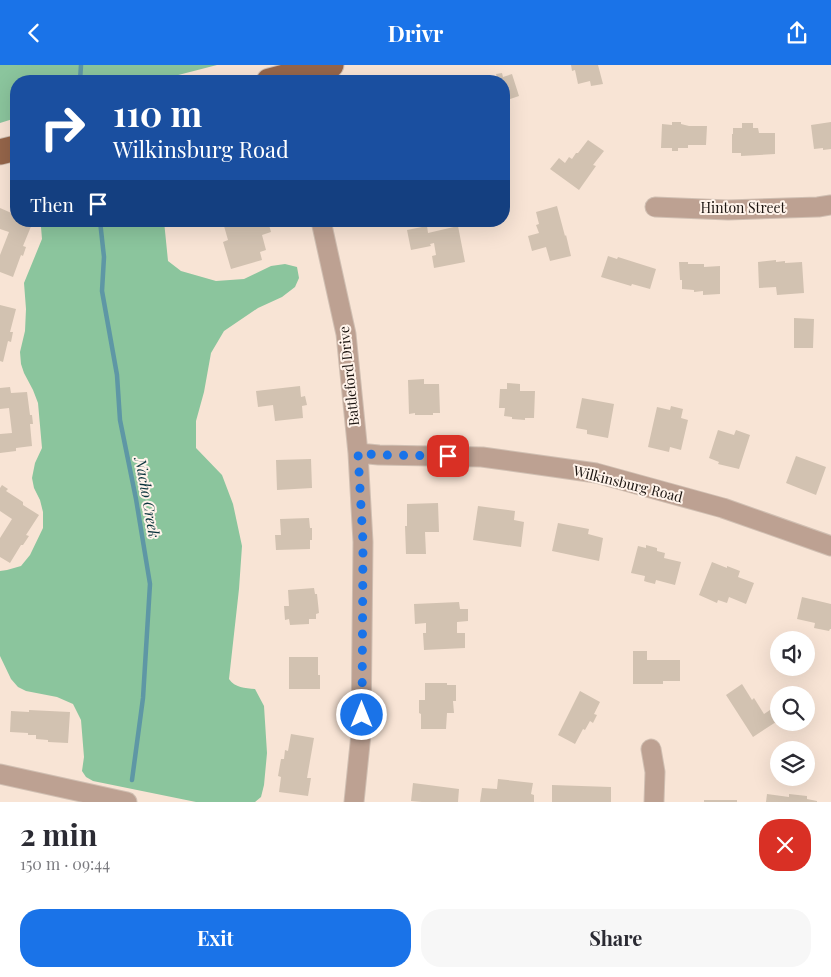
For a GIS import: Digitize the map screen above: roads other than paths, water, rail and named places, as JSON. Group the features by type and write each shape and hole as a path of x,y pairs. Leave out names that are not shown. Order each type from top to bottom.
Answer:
{"main road":[{"path":"284,75 331,65"}],"street":[{"name":"Hinton Street","path":"655,207 728,210 831,205"},
{"name":"Battleford Drive","path":"322,227 346,334 358,453 363,542 362,715 354,802"},
{"name":"Wilkinsburg Road","path":"358,453 482,457 596,473 722,508 831,547"},
{"path":"651,749 655,772 654,802"},
{"path":"0,774 127,802"}],"waterway":[{"name":"Nacho Creek","path":"80,75 81,65"},
{"name":"Nacho Creek","path":"101,227 104,257 102,291 117,375 120,420 136,499 150,584 143,698 132,780"}]}
